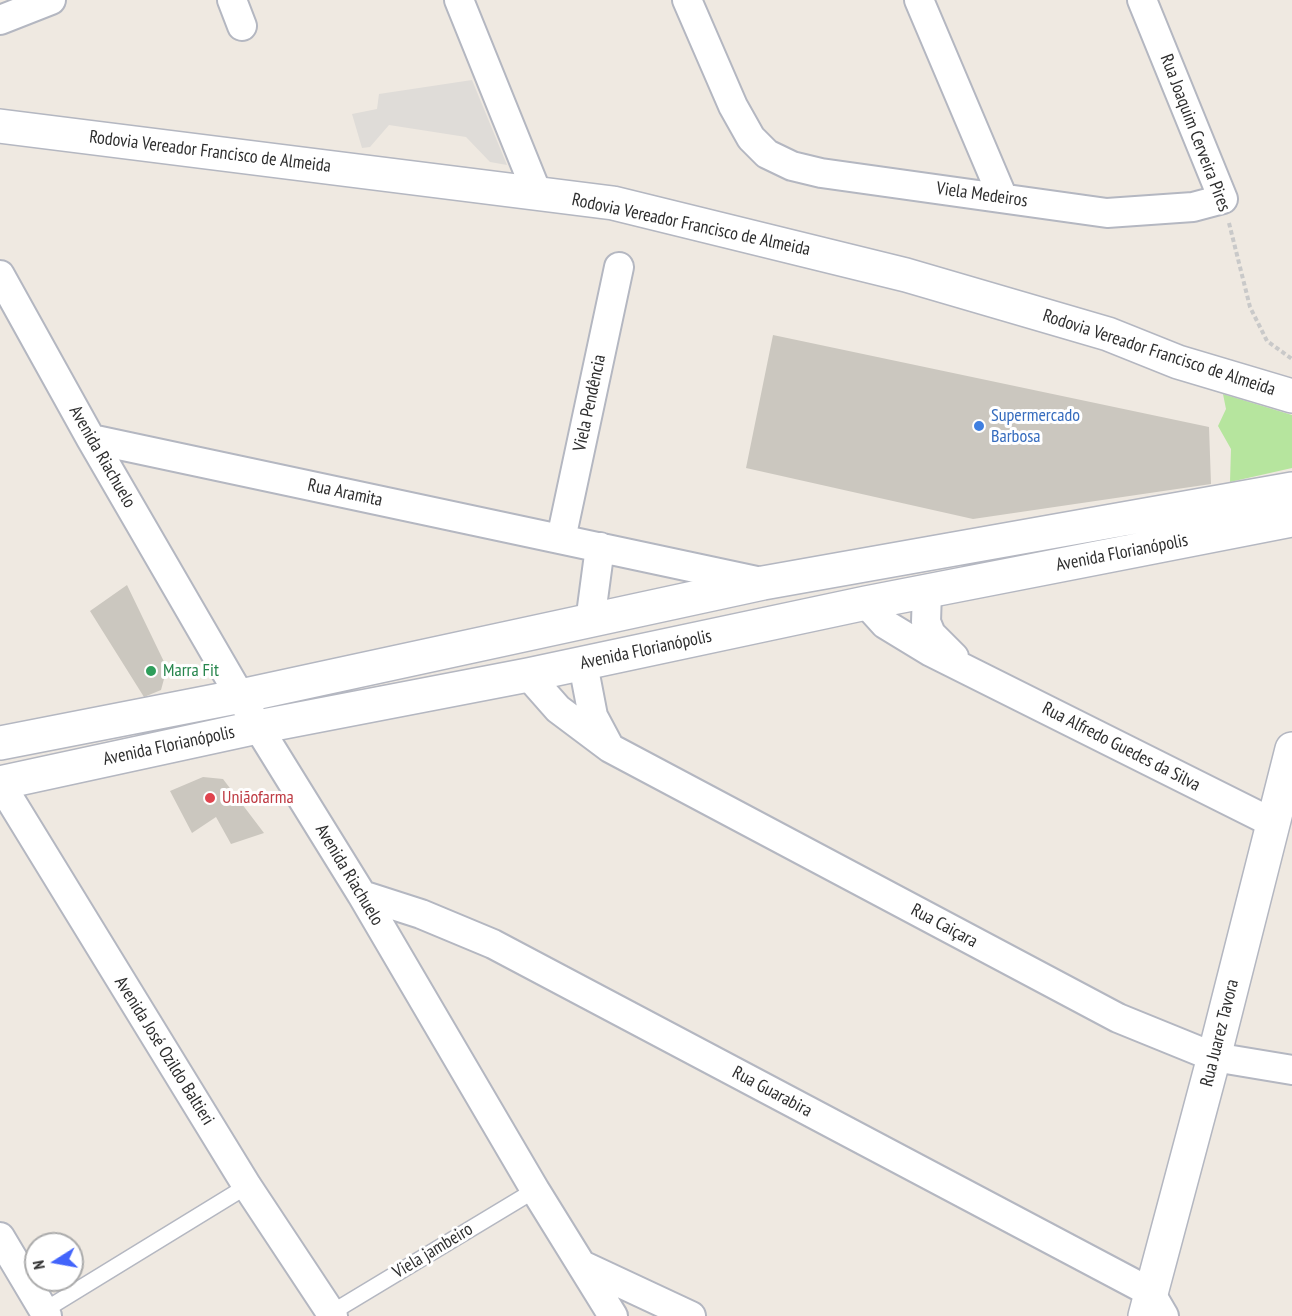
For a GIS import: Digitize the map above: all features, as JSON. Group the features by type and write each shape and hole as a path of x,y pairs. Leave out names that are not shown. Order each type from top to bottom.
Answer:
{"street":[{"path":"0,20 51,0"},
{"path":"459,0 537,193"},
{"name":"Viela Medeiros","path":"687,0 733,106 751,138 767,154 792,166 821,174 1107,213 1193,207 1222,199"},
{"path":"919,0 1003,198"},
{"name":"Rua Joaquim Cerveira Pires","path":"1142,0 1222,199"},
{"name":"Rodovia Vereador Francisco de Almeida","path":"0,126 613,203 906,274 1108,334 1178,362 1292,396"},
{"name":"Viela Pendência","path":"561,539 619,267"},
{"name":"Avenida Riachuelo","path":"0,275 91,439 258,727 362,895 535,1190 613,1316"},
{"name":"Rua Aramita","path":"91,439 764,583"},
{"name":"Avenida Florianópolis","path":"0,743 241,696 764,583 1292,489"},
{"name":"Avenida Florianópolis","path":"0,783 258,727 583,664 866,603 1292,520"},
{"path":"590,622 600,547"},
{"name":"Rua Alfredo Guedes da Silva","path":"927,591 925,615 932,634 968,671"},
{"name":"Rua Alfredo Guedes da Silva","path":"866,603 885,624 904,637 1273,823"},
{"path":"583,664 592,716 610,748"},
{"name":"Rua Caiçara","path":"528,675 558,709 610,748 1118,1018 1214,1057 1292,1070"},
{"name":"Rua Juarez Tavora","path":"1153,1308 1292,749"},
{"name":"Avenida José Ozildo Baltieri","path":"0,783 247,1186 332,1314"},
{"name":"Rua Guarabira","path":"362,895 421,914 493,944 1153,1308"},
{"path":"0,1237 42,1314"},
{"path":"584,1266 691,1316"}],"lane":[{"path":"42,1314 247,1186"},
{"name":"Viela jambeiro","path":"332,1314 535,1190"}],"path":[{"name":"Rua Joaquim Cerveira Pires","path":"1222,199 1250,307 1267,341 1292,359"}],"green space":[{"path":"1223,394 1292,415 1292,468 1230,482 1231,449 1218,426 1226,409"}],"shaded area":[{"path":"472,80 507,165 490,162 466,137 389,125 370,147 362,148 352,114 377,109 379,94"}],"building":[{"name":"Supermercado Barbosa","path":"773,335 1209,427 1211,484 973,519 746,468"},
{"path":"127,585 167,668 161,690 144,697 90,611"},
{"path":"203,777 223,779 264,833 231,844 216,817 192,833 170,791"}],"place":[{"name":"Supermercado Barbosa","path":"979,426"},
{"name":"Marra Fit","path":"151,671"},
{"name":"Uniãofarma","path":"210,798"}]}
